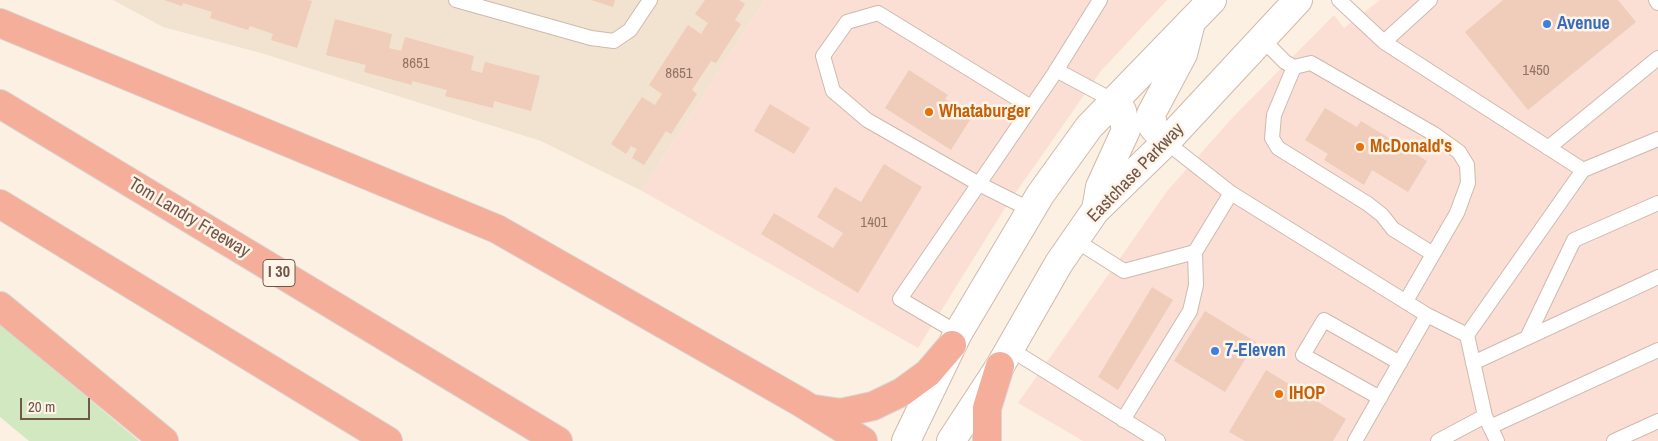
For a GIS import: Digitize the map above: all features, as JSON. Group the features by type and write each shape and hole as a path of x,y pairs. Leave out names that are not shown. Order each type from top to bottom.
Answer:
{"highway":[{"path":"0,23 497,229 863,441"},
{"name":"Tom Landry Freeway","path":"0,104 558,441"},
{"path":"0,204 388,441"},
{"path":"0,306 164,441"},
{"path":"810,409 841,413 874,405 902,392 928,373 955,339"},
{"path":"987,441 987,408 1005,357"}],"main road":[{"path":"906,441 955,339 1031,210 1089,127 1212,0"},
{"name":"Eastchase Parkway","path":"952,441 1005,357 1059,263 1096,211 1166,142 1298,0"},
{"path":"1166,142 1153,127 1151,114 1184,54 1190,22"},
{"path":"1096,211 1100,187 1126,130 1122,111 1114,101"}],"lane":[{"path":"456,0 591,38 614,41 630,30 650,0"},
{"path":"955,339 900,299 1056,70 1100,0"},
{"path":"1340,0 1384,42 1583,170"},
{"path":"1384,42 1430,0"},
{"path":"1031,107 878,13 847,22 823,56 833,91 867,120 979,184 1031,210"},
{"path":"1262,39 1285,62 1294,67 1311,63 1434,134 1459,152 1467,165 1468,183 1457,213 1406,301"},
{"path":"1548,148 1658,58"},
{"path":"1294,67 1274,115 1272,138 1278,148 1368,204 1382,215 1393,229 1433,254"},
{"path":"1056,70 1114,101"},
{"path":"1497,441 1488,421 1467,335 1583,170 1658,139"},
{"path":"1166,142 1231,193 1427,315 1467,335"},
{"path":"1124,420 1190,311 1196,285 1195,252 1231,193"},
{"path":"1526,338 1574,240 1658,203"},
{"path":"1075,240 1124,271 1195,252"},
{"path":"1473,363 1658,276"},
{"path":"1356,441 1427,315"},
{"path":"1380,398 1303,355 1324,320 1400,363"},
{"path":"1438,441 1658,350"},
{"path":"1005,357 1124,420 1158,441"},
{"path":"1614,441 1658,421"}],"shaded area":[{"path":"113,0 765,0 642,191 541,141 261,53 163,27"},
{"path":"765,0 1167,0 1101,71 1005,208 918,348 642,191"},
{"path":"1380,0 1658,0 1658,441 1083,441 1018,403 1168,190 1235,115 1334,15 1344,28"}],"green space":[{"path":"0,324 139,441 29,441 0,417"}],"building":[{"path":"164,0 312,1 297,48 271,40 273,34 250,26 248,30 210,18 212,12 183,3 182,6"},
{"path":"591,0 615,0 613,7"},
{"path":"705,0 739,0 745,4 735,20 741,24 716,63 711,61 692,90 697,94 671,134 666,131 644,165 632,158 637,149 631,146 626,154 611,144 642,97 655,105 662,94 649,85 688,25 701,34 708,23 695,14"},
{"path":"1503,0 1618,0 1636,22 1528,110 1465,32"},
{"path":"335,19 392,34 389,48 401,51 405,37 474,56 471,70 482,73 485,62 540,76 531,111 494,101 493,108 445,96 447,90 412,81 412,85 364,72 366,65 326,55"},
{"name":"Whataburger","path":"909,70 948,95 945,99 973,115 951,150 885,108"},
{"path":"770,104 810,128 794,154 754,131"},
{"name":"McDonald's","path":"1325,108 1357,127 1361,121 1427,161 1408,192 1372,170 1364,185 1324,160 1328,154 1305,140"},
{"path":"884,164 922,187 858,293 761,234 774,213 833,248 843,233 817,217 835,187 861,202"},
{"path":"1152,287 1173,300 1118,390 1098,377"},
{"name":"7-Eleven","path":"1205,311 1256,342 1225,392 1174,361"},
{"name":"IHOP","path":"1266,370 1346,419 1333,441 1245,441 1229,432"}],"place":[{"name":"Avenue","path":"1547,24"},
{"name":"Whataburger","path":"929,112"},
{"name":"McDonald's","path":"1360,147"},
{"name":"7-Eleven","path":"1215,351"},
{"name":"IHOP","path":"1279,394"}]}
